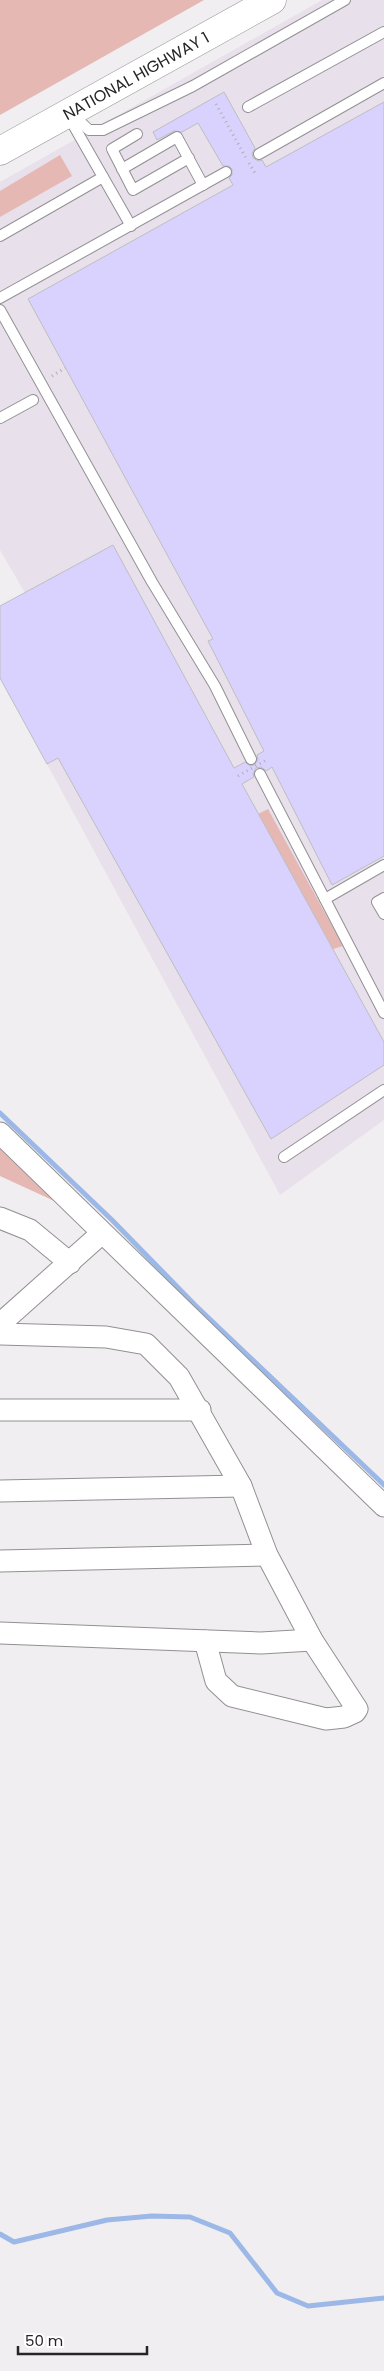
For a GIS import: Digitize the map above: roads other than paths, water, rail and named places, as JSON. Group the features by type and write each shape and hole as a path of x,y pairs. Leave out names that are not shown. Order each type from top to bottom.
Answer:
{"highway":[{"name":"NATIONAL HIGHWAY 1","path":"0,151 272,0"}],"street":[{"path":"0,1133 384,1506"},
{"path":"0,1218 30,1230 70,1263"},
{"path":"0,1324 102,1233"},
{"path":"0,1334 106,1337 146,1344 179,1377 200,1410 241,1486 267,1555 312,1640 342,1683 357,1709 355,1712 344,1717 326,1719 232,1696 216,1681 205,1641"},
{"path":"0,1410 200,1410"},
{"path":"0,1491 241,1486"},
{"path":"0,1561 267,1555"},
{"path":"0,1633 261,1643 312,1640"}],"lane":[{"path":"66,115 89,130 103,130 193,86 345,0"},
{"path":"248,107 384,32"},
{"path":"259,154 384,83"},
{"path":"66,115 128,228"},
{"path":"137,134 112,149 134,190 189,158"},
{"path":"122,169 177,137 203,185"},
{"path":"0,298 226,172"},
{"path":"0,236 100,179"},
{"path":"0,310 152,582 215,686 251,759"},
{"path":"0,418 33,400"},
{"path":"260,774 384,1014"},
{"path":"325,899 384,865"},
{"path":"384,898 377,902 384,914"},
{"path":"284,1157 384,1090"}],"waterway":[{"path":"0,1113 112,1220 195,1305 384,1485"},
{"path":"0,2234 14,2242 107,2220 152,2216 190,2217 230,2233 277,2293 308,2306 384,2298"}]}
